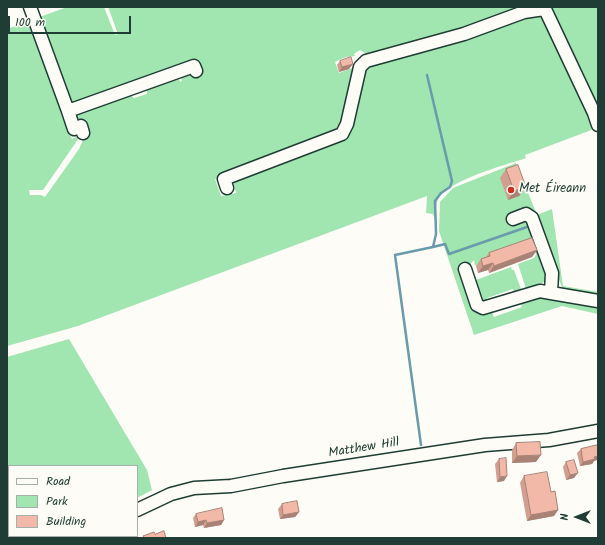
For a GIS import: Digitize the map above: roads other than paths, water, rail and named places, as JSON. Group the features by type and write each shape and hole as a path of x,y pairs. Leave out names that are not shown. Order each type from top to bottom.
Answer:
{"street":[{"path":"30,7 74,129 81,126 83,133"},
{"path":"227,188 224,179 342,134 347,124 360,67 366,61 464,34 529,11 544,8 596,112 598,125"},
{"path":"68,111 194,66 196,71"},
{"path":"513,219 526,214 532,218 552,273 551,293"},
{"path":"470,273 477,305 483,308 540,291 598,301"},
{"name":"Matthew Hill","path":"138,510 171,494 194,488 232,486 282,476 454,450 508,442 562,438 598,431"}],"waterway":[{"path":"427,75 452,181 450,187 441,193 435,201 436,234 433,247 445,244 449,254 527,227"},
{"path":"421,445 395,255 433,247"}],"place":[{"name":"Met Éireann","path":"511,190"}]}
